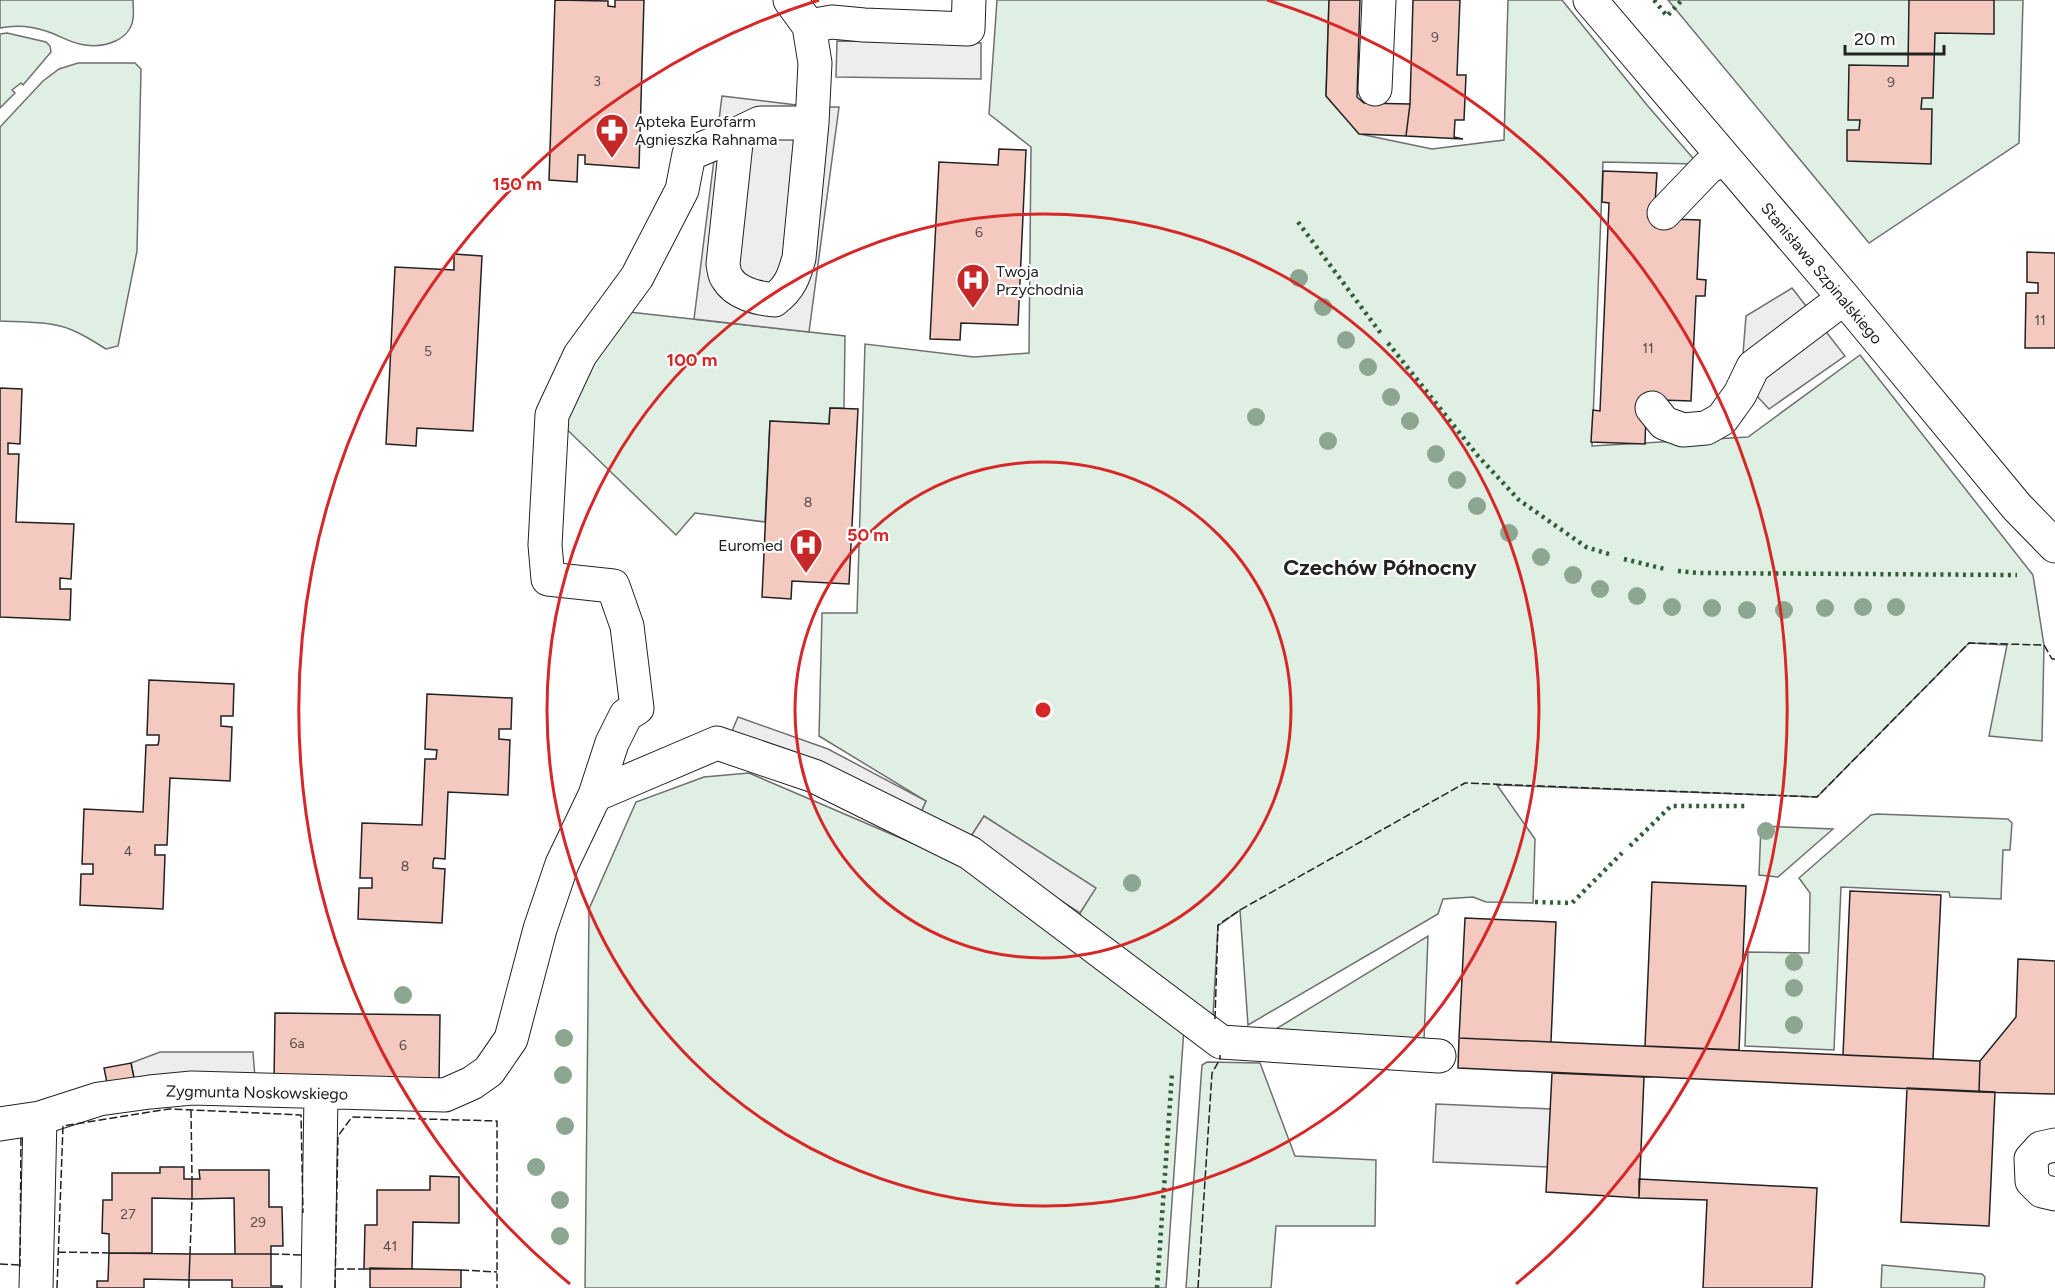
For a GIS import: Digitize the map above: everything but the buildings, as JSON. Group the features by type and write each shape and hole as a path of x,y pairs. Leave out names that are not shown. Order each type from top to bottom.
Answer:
{"street":[{"path":"737,134 723,264 727,279 738,289 756,298 774,300 785,292 794,278 813,115 815,63 808,26 789,0"},
{"path":"808,26 832,22 968,29 969,0"},
{"path":"1375,89 1379,0"},
{"name":"Stanisława Szpinalskiego","path":"1590,0 1844,298 2017,507 2055,546"},
{"path":"595,795 612,743 626,715 638,708 627,626 613,586 548,579 545,545 552,415 580,355 638,277 682,190 689,154 760,123 813,115"},
{"path":"1664,213 1709,166 1726,160"},
{"path":"1652,408 1664,423 1683,430 1706,428 1722,419 1740,394 1753,367 1844,298"},
{"path":"595,795 717,743 814,776 970,852 1221,1042 1439,1056"},
{"name":"Zygmunta Noskowskiego","path":"0,1124 40,1118 99,1099 192,1088 445,1095 472,1083 489,1071 512,1039 540,929 562,864 595,795"},
{"path":"318,1288 321,1093"},
{"path":"36,1288 40,1118"},
{"path":"2055,1145 2041,1148 2031,1160 2032,1181 2042,1191 2055,1194"}],"green space":[{"path":"0,0 133,0 133,19 127,32 115,41 101,45 85,45 35,28 17,26 0,28"},
{"path":"997,0 1329,0 1326,96 1360,134 1432,149 1504,140 1508,0 1562,0 1698,164 1603,162 1592,446 1748,437 1860,355 2033,575 2044,645 2042,741 1989,736 2007,645 1969,643 1817,797 1497,785 1535,839 1533,903 1486,902 1473,897 1443,899 1438,914 1248,1025 1240,910 1218,926 1213,1016 1082,921 1080,913 1095,888 984,816 968,841 917,821 926,801 819,736 822,613 857,613 865,344 974,357 1029,353 1031,147 989,114"},
{"path":"1668,0 2023,0 2019,143 1869,243"},
{"path":"7,33 46,42 51,52 23,85 21,83 12,90 15,93 0,108 0,34"},
{"path":"78,63 135,63 141,69 137,251 118,346 106,349 64,327 37,322 0,321 0,127 43,81 59,69"},
{"path":"629,312 845,336 844,408 830,408 829,424 770,421 765,522 695,513 676,535 552,415"},
{"path":"749,773 961,864 1184,1028 1166,1288 585,1288 589,909 636,802 704,777"},
{"path":"1871,815 2008,819 2012,823 2010,850 2003,850 2001,899 1950,897 1949,892 1841,887 1834,1050 1745,1046 1748,952 1809,953 1810,893 1799,878"},
{"path":"1761,826 1833,829 1778,877 1759,875"},
{"path":"1428,936 1424,1041 1266,1035"},
{"path":"1207,1062 1260,1063 1295,1156 1376,1160 1375,1226 1276,1226 1271,1288 1186,1288 1202,1065"},
{"path":"1882,1265 1982,1274 1985,1277 1984,1288 1881,1288"}],"shaded area":[{"path":"837,41 981,43 981,79 836,77"},
{"path":"722,96 813,107 839,107 809,332 694,319"},
{"path":"1792,288 1845,356 1769,409 1741,379 1746,316"},
{"path":"738,717 828,749 926,801 917,821 729,738"},
{"path":"984,816 1096,888 1080,913 968,841"},
{"path":"160,1052 253,1052 255,1078 135,1083 131,1063"},
{"path":"1436,1104 1551,1109 1548,1167 1433,1162"}],"hedge":[{"path":"1654,0 1667,16 1682,0"},
{"path":"1298,222 1382,335"},
{"path":"1388,343 1478,456 1519,500 1586,547 1612,555"},
{"path":"1624,559 1665,569"},
{"path":"1678,571 2017,575"},
{"path":"1630,846 1671,806 1748,806"},
{"path":"1535,902 1572,903 1622,853"},
{"path":"1157,1288 1172,1074"}],"fence":[{"path":"1215,1019 1218,925 1240,910 1465,783 1817,797 1969,643 2044,645 2052,659 2055,659"},
{"path":"1198,1288 1212,1073 1220,1055"},
{"path":"57,1288 63,1126 169,1109 301,1115 303,1213"},
{"path":"191,1110 192,1179"},
{"path":"335,1288 338,1136 352,1117 497,1121 497,1288"},
{"path":"20,1267 21,1135"},
{"path":"190,1254 192,1199"},
{"path":"58,1252 109,1253"},
{"path":"271,1254 303,1255"},
{"path":"0,1264 20,1265"},
{"path":"336,1269 364,1269"},
{"path":"461,1270 497,1272"},
{"path":"189,1280 189,1288"}],"place":[{"name":"Apteka Eurofarm Agnieszka Rahnama","path":"612,159"},
{"name":"Twoja Przychodnia","path":"973,309"},
{"name":"Euromed","path":"806,574"}],"district":[{"name":"Czechów Północny","path":"1380,567"}]}
